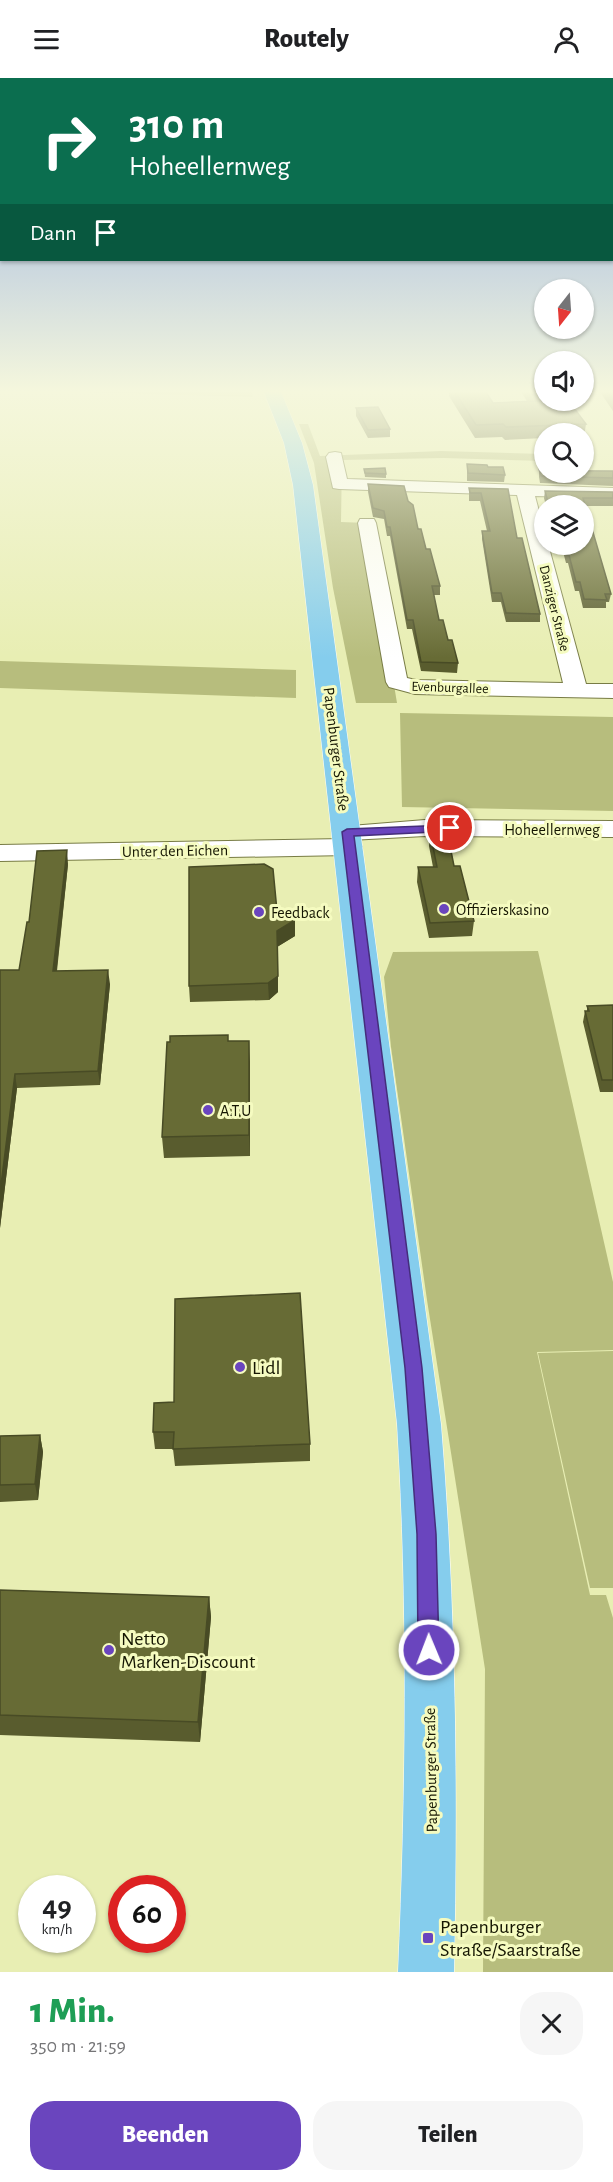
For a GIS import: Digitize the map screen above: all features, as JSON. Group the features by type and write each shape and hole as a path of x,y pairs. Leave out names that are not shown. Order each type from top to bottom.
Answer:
{"main road":[{"name":"Papenburger Straße","path":"302,480 412,1356 424,1489 427,1534 430,1853 426,1972"}],"street":[{"path":"338,480 339,484 613,493"},
{"name":"Danziger Straße","path":"525,490 576,690"},
{"name":"Evenburgallee","path":"374,534 397,682 415,687 613,691"},
{"name":"Hoheellernweg","path":"348,840 425,828 613,829"},
{"name":"Unter den Eichen","path":"0,854 348,840"}],"green space":[{"path":"317,480 342,480 341,522 367,523 397,703 356,703 333,588"},
{"path":"0,661 296,670 296,698 0,688"},
{"path":"400,713 613,717 613,811 402,807"},
{"path":"538,951 613,1282 613,1350 537,1352 590,1595 606,1595 613,1618 613,1972 483,1972 485,1669 427,1300 391,1047 384,977 393,952"},
{"path":"613,1351 613,1588 590,1588 538,1353"}],"building":[{"path":"368,484 404,486 408,501 413,505 418,529 421,529 426,549 430,549 440,586 432,586 439,620 443,620 448,640 452,640 458,663 421,662 413,620 407,620 390,527 387,527 384,511 373,508"},
{"path":"469,488 508,489 517,538 522,538 540,614 506,613 501,593 492,593 482,531 490,531 481,493 470,493"},
{"path":"545,491 613,492 613,498 594,498 594,495 546,495"},
{"path":"594,536 611,594 605,594 607,600 584,599 580,582 576,582 569,555 594,555"},
{"path":"447,831 454,866 460,866 474,921 430,923 418,867 437,867 430,832"},
{"path":"67,850 53,971 108,970 98,1071 15,1074 0,1193 0,970 19,970 27,922 29,922 37,851"},
{"path":"264,864 273,869 277,911 295,920 277,931 278,976 268,983 189,986 189,867"},
{"path":"613,1005 613,1080 602,1080 585,1011 589,1011 587,1006"},
{"name":"A.T.U","path":"228,1035 228,1041 249,1041 249,1135 162,1137 167,1042 170,1042 170,1036"},
{"name":"Lidl","path":"300,1293 310,1444 173,1449 174,1432 153,1432 154,1403 174,1402 175,1299"},
{"path":"40,1435 35,1484 0,1485 0,1436"},
{"path":"0,1590 209,1597 198,1722 0,1715"}],"place":[{"name":"Offizierskasino","path":"444,909"},
{"name":"Feedback","path":"259,912"},
{"name":"A.T.U","path":"208,1110"},
{"name":"Lidl","path":"240,1367"},
{"name":"Netto Marken-Discount","path":"109,1650"},
{"name":"Papenburger Straße/Saarstraße","path":"428,1938"}],"route":[{"path":"429,1650 427,1534 419,1424 347,832 450,828"}]}
